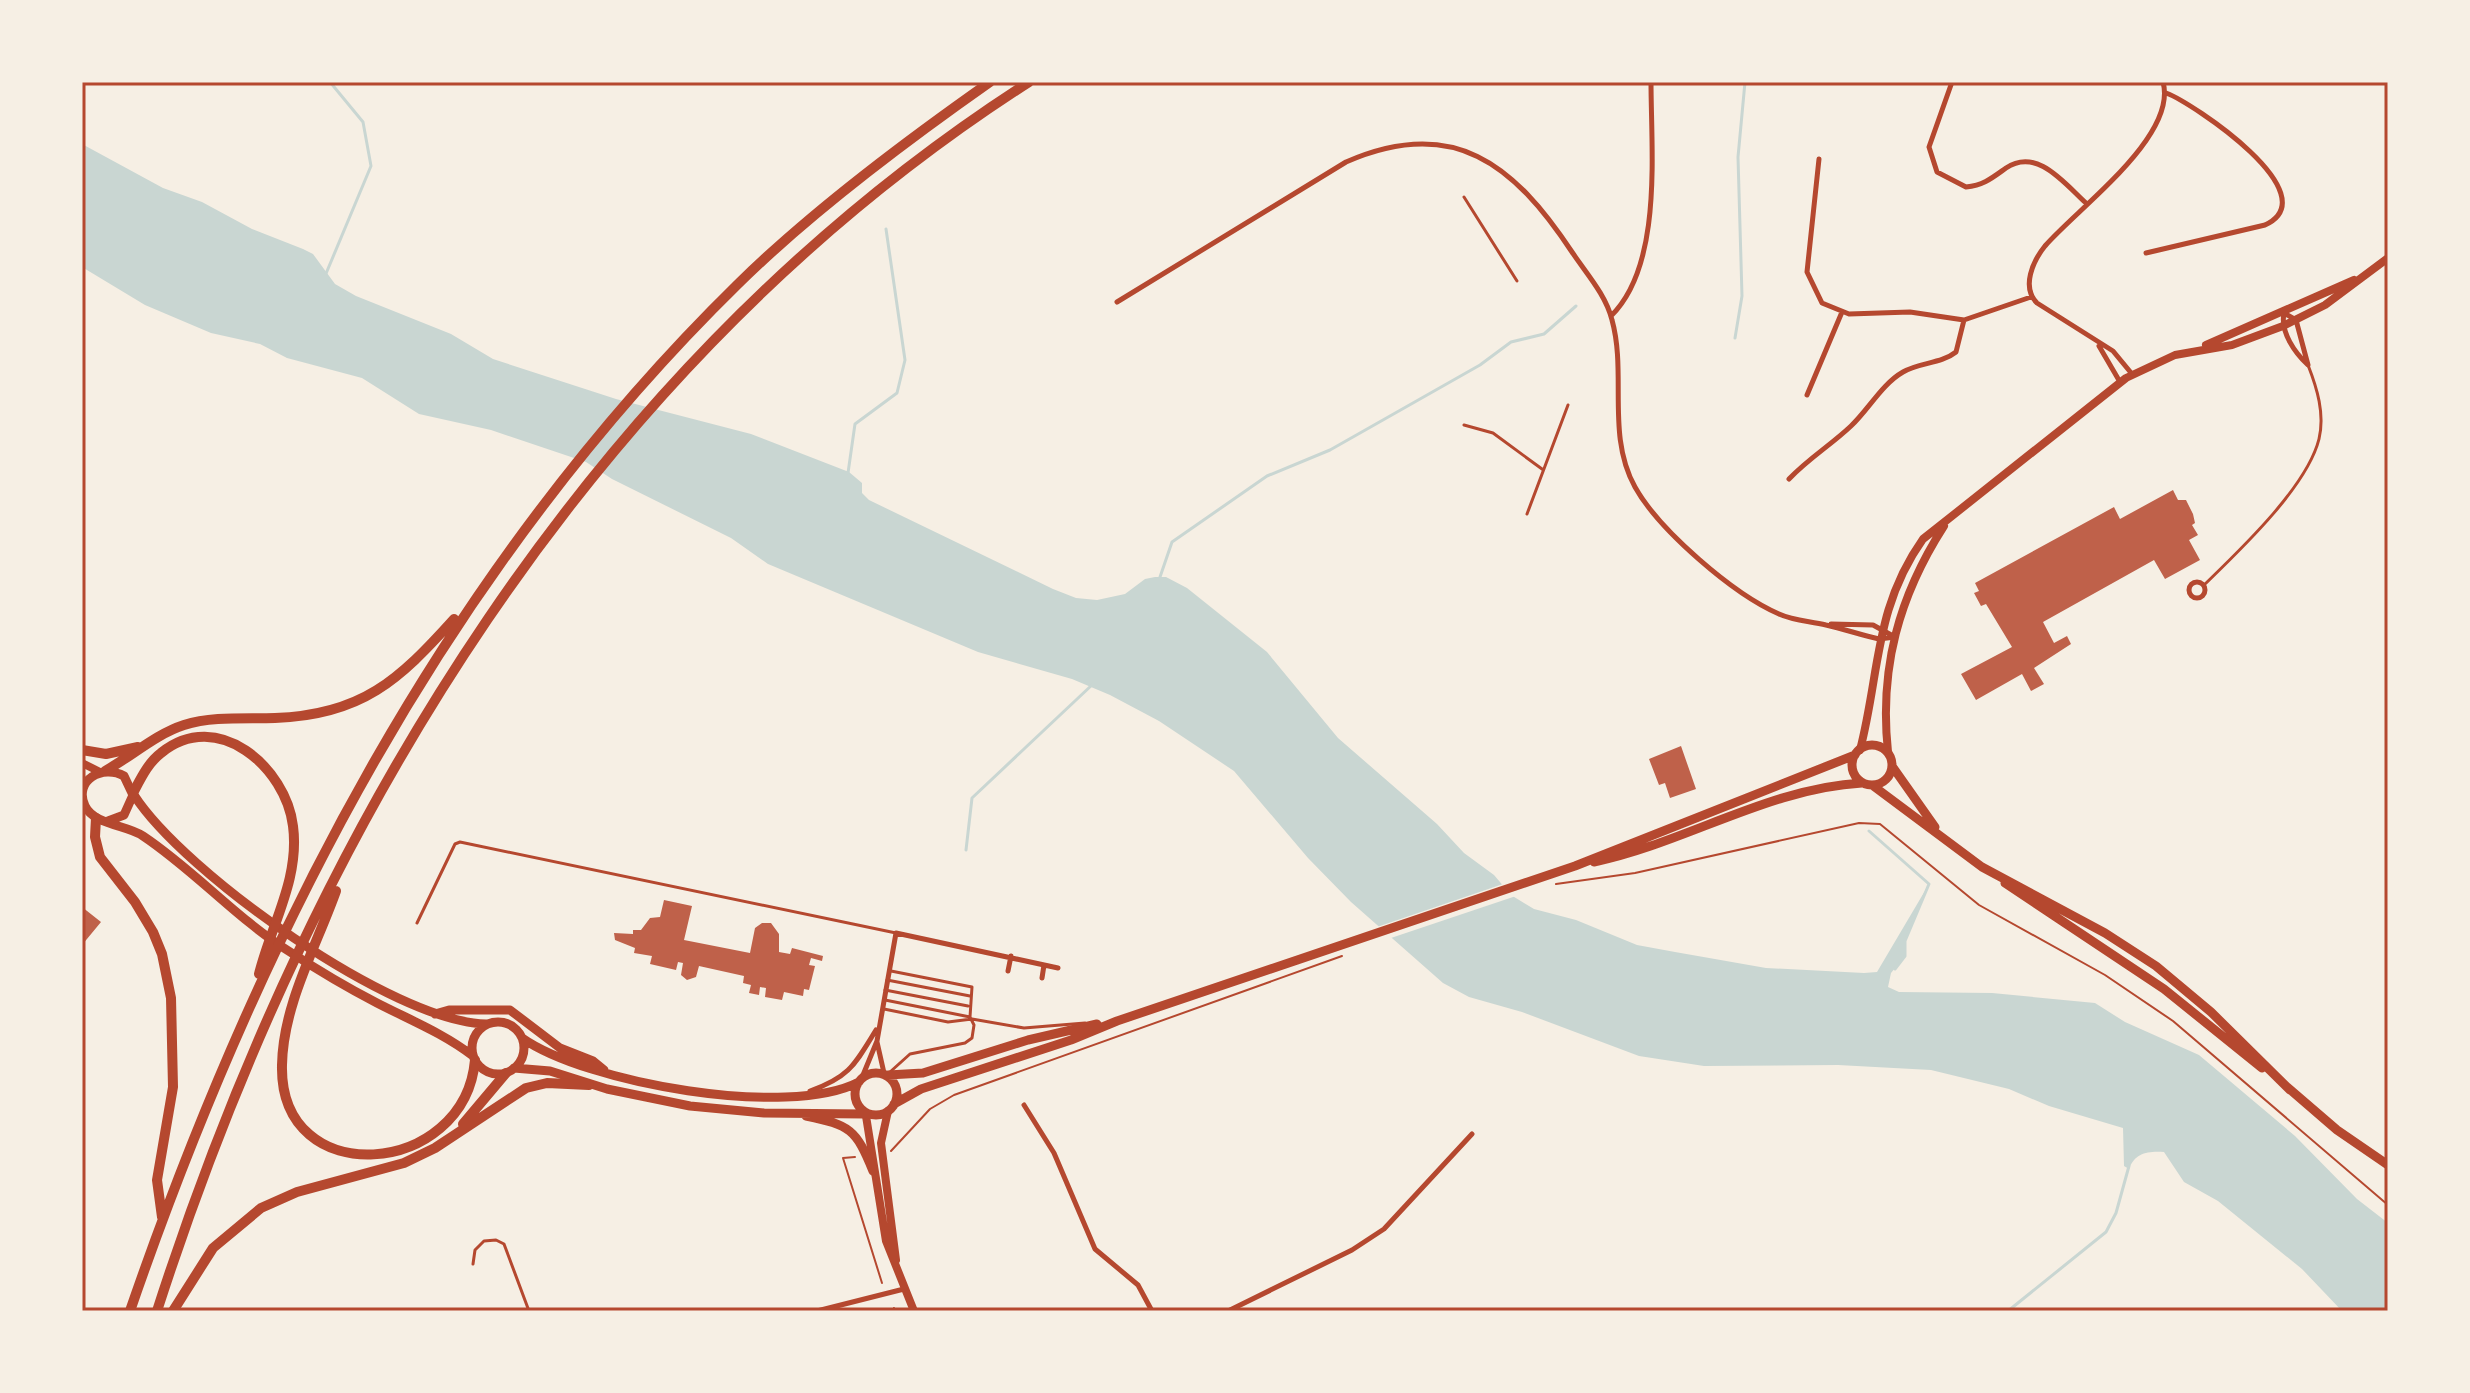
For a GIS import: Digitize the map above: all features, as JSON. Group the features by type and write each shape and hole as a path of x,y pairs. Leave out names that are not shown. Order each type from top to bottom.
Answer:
{"highway":[{"path":"130,1311 163,1219 256,990 384,740 477,593 535,514 619,412 741,281 866,175 990,82"},
{"path":"157,1311 234,1103 291,972 353,844 451,671 551,528 605,458 718,335 791,263 887,184 1029,82"},
{"path":"477,593 419,658 381,690 354,705 297,717 193,723 148,744 102,771 87,783 82,798 102,819 141,834 231,911 349,988 440,1034 488,1072 550,1071 589,1085 690,1106 875,1117 930,1086 1575,866 1874,746 1888,752 1892,766 1937,830"},
{"path":"102,819 128,811 133,794 160,754 179,743 224,740 246,749 277,778 291,815 294,857 256,990"},
{"path":"82,750 106,754 148,744"},
{"path":"1857,752 1854,773 1867,784 1937,830 1998,877 2105,933 2156,966 2211,1012 2290,1090 2337,1130 2388,1165"},
{"path":"1575,866 1660,844 1806,790 1884,782 1892,766"},
{"path":"102,771 124,776 133,794 163,833 238,897 356,974 435,1014 462,1022 507,1023 522,1038 551,1056 609,1074 711,1092 788,1098 833,1094 861,1079 886,1074 923,1073 1028,1040 1117,1021"},
{"path":"102,819 95,837 100,857 135,902 153,932 168,981 174,1065 157,1180 163,1219"},
{"path":"353,844 296,997 284,1040 282,1080 295,1117 311,1135 336,1150 370,1156 403,1149 437,1132 456,1114 471,1088 474,1037 486,1024"},
{"path":"435,1014 449,1010 510,1010 560,1048 593,1061 609,1074"},
{"path":"447,1139 472,1116 510,1071 524,1051 522,1038"},
{"path":"886,1074 894,1086 891,1107"},
{"path":"861,1079 856,1100 865,1115"},
{"path":"173,1311 213,1248 246,1217 297,1192 404,1163 526,1088 547,1083 589,1085"},
{"path":"791,1114 848,1127 859,1139 873,1171"}],"main road":[{"path":"2201,347 2232,345 2296,320 2334,299 2388,258"},
{"path":"1857,752 1881,627 1896,583 1923,539 2132,374 2284,313 2360,277"},
{"path":"1888,752 1886,714 1895,637 1909,586 1948,519"},
{"path":"82,763 102,771"},
{"path":"891,1107 881,1143 896,1269"},
{"path":"865,1115 886,1241 914,1311"}],"street":[{"path":"1611,316 1633,290 1644,254 1651,82"},
{"path":"1952,82 1929,147 1937,172 1966,187 1991,180 2016,163 2034,162 2056,176 2086,203"},
{"path":"2031,297 2030,280 2035,258 2152,134 2164,109 2166,93 2163,82"},
{"path":"2146,253 2265,225 2275,218 2280,203 2278,183 2256,157 2188,103 2166,93"},
{"path":"1117,302 1346,162 1372,151 1426,143 1469,154 1513,177 1567,245 1611,316 1616,337 1622,453 1645,503 1689,550 1782,616 1879,639 1895,637"},
{"path":"1819,159 1807,272 1822,303 1842,312 1921,313 1964,320 2031,297"},
{"path":"2031,297 2098,345 2113,351 2132,374"},
{"path":"1807,395 1842,312"},
{"path":"2284,313 2296,320 2308,365 2298,356 2283,326 2284,313"},
{"path":"1789,479 1811,456 1852,425 1890,381 1904,371 1942,360 1956,352 1964,320"},
{"path":"2098,345 2120,382"},
{"path":"1826,625 1863,623 1881,627 1895,637"},
{"path":"886,1074 877,1041 878,1025 896,933 1058,968"},
{"path":"1008,971 1011,956"},
{"path":"1042,978 1044,965"},
{"path":"788,1098 821,1087 848,1072 878,1025"},
{"path":"861,1079 877,1041"},
{"path":"1024,1105 1054,1153 1095,1249 1138,1285 1152,1311"},
{"path":"1228,1311 1377,1234 1394,1221 1472,1134"},
{"path":"817,1311 904,1289"}],"lane":[{"path":"1464,197 1517,281"},
{"path":"2204,585 2268,520 2309,465 2319,438 2321,417 2308,365"},
{"path":"1527,514 1568,405"},
{"path":"1464,425 1493,433 1542,469"},
{"path":"417,923 455,844 460,842 896,933"},
{"path":"886,1074 910,1054 969,1041 974,1030 968,1006 972,987 889,970"},
{"path":"887,980 970,996"},
{"path":"885,990 968,1006"},
{"path":"884,999 1032,1029 1117,1021"},
{"path":"882,1009 948,1022 971,1018"},
{"path":"473,1264 480,1243 491,1239 504,1244 529,1311"}],"path":[{"path":"1548,885 1624,876 1859,823 1880,824 1979,905 2105,975 2173,1021 2388,1205"},
{"path":"890,1151 930,1109 954,1095 1305,972 1348,953"},
{"path":"855,1157 843,1158 882,1283"}],"shaded area":[{"path":"82,144 163,188 202,202 252,229 313,254 335,284 356,296 451,334 493,359 616,399 751,434 849,472 862,483 862,493 869,500 1053,589 1076,598 1097,600 1125,594 1145,579 1155,577 1166,577 1187,588 1267,652 1338,738 1437,824 1464,853 1494,875 1511,895 1534,909 1576,920 1637,945 1766,968 1864,973 1877,972 1929,884 1905,941 1905,956 1891,973 1888,987 1899,992 1992,993 2095,1003 2125,1022 2199,1055 2295,1136 2357,1199 2388,1223 2388,1311 2342,1311 2302,1269 2218,1201 2184,1182 2164,1152 2142,1154 2129,1169 2124,1166 2123,1128 2049,1106 2009,1089 1931,1070 1838,1065 1704,1066 1639,1056 1522,1012 1469,997 1443,983 1351,902 1308,858 1234,771 1159,721 1110,695 1072,679 978,652 768,564 731,538 612,479 586,462 491,430 419,414 362,378 287,358 260,344 211,333 145,305 82,267"}],"pier":[{"path":"1506,883 1519,895 1388,939 1374,928"}],"building":[{"path":"2173,490 2178,500 2186,500 2193,514 2195,523 2192,525 2198,535 2189,540 2200,560 2165,579 2154,560 2043,622 2054,643 2067,636 2071,644 2034,668 2044,684 2031,691 2022,674 1976,700 1961,674 2012,647 1986,604 1981,606 1974,593 1979,591 1975,583 2114,507 2120,519"},
{"path":"1681,746 1696,789 1670,798 1665,783 1659,785 1649,759"},
{"path":"664,900 692,906 684,940 750,953 755,928 762,923 771,923 779,934 779,952 790,954 792,948 823,956 822,961 811,958 809,965 815,966 809,990 804,989 803,996 784,992 782,1000 765,997 766,988 760,987 759,995 749,993 751,985 743,983 744,976 699,966 696,977 687,980 681,975 683,963 678,962 676,970 650,964 652,956 634,953 635,948 615,940 614,933 633,934 633,930 641,930 650,918 660,917"},
{"path":"82,907 101,922 82,945"}],"waterway":[{"path":"325,276 371,166 363,122 330,82"},
{"path":"1735,338 1742,296 1738,157 1745,82"},
{"path":"848,473 855,424 897,393 905,360 886,229"},
{"path":"1160,577 1172,542 1267,476 1330,450 1480,365 1511,342 1544,334 1576,306"},
{"path":"966,850 972,798 1093,684"},
{"path":"1869,831 1929,884 1905,941 1905,956 1895,969"},
{"path":"2008,1311 2106,1232 2116,1213 2129,1166"}]}
